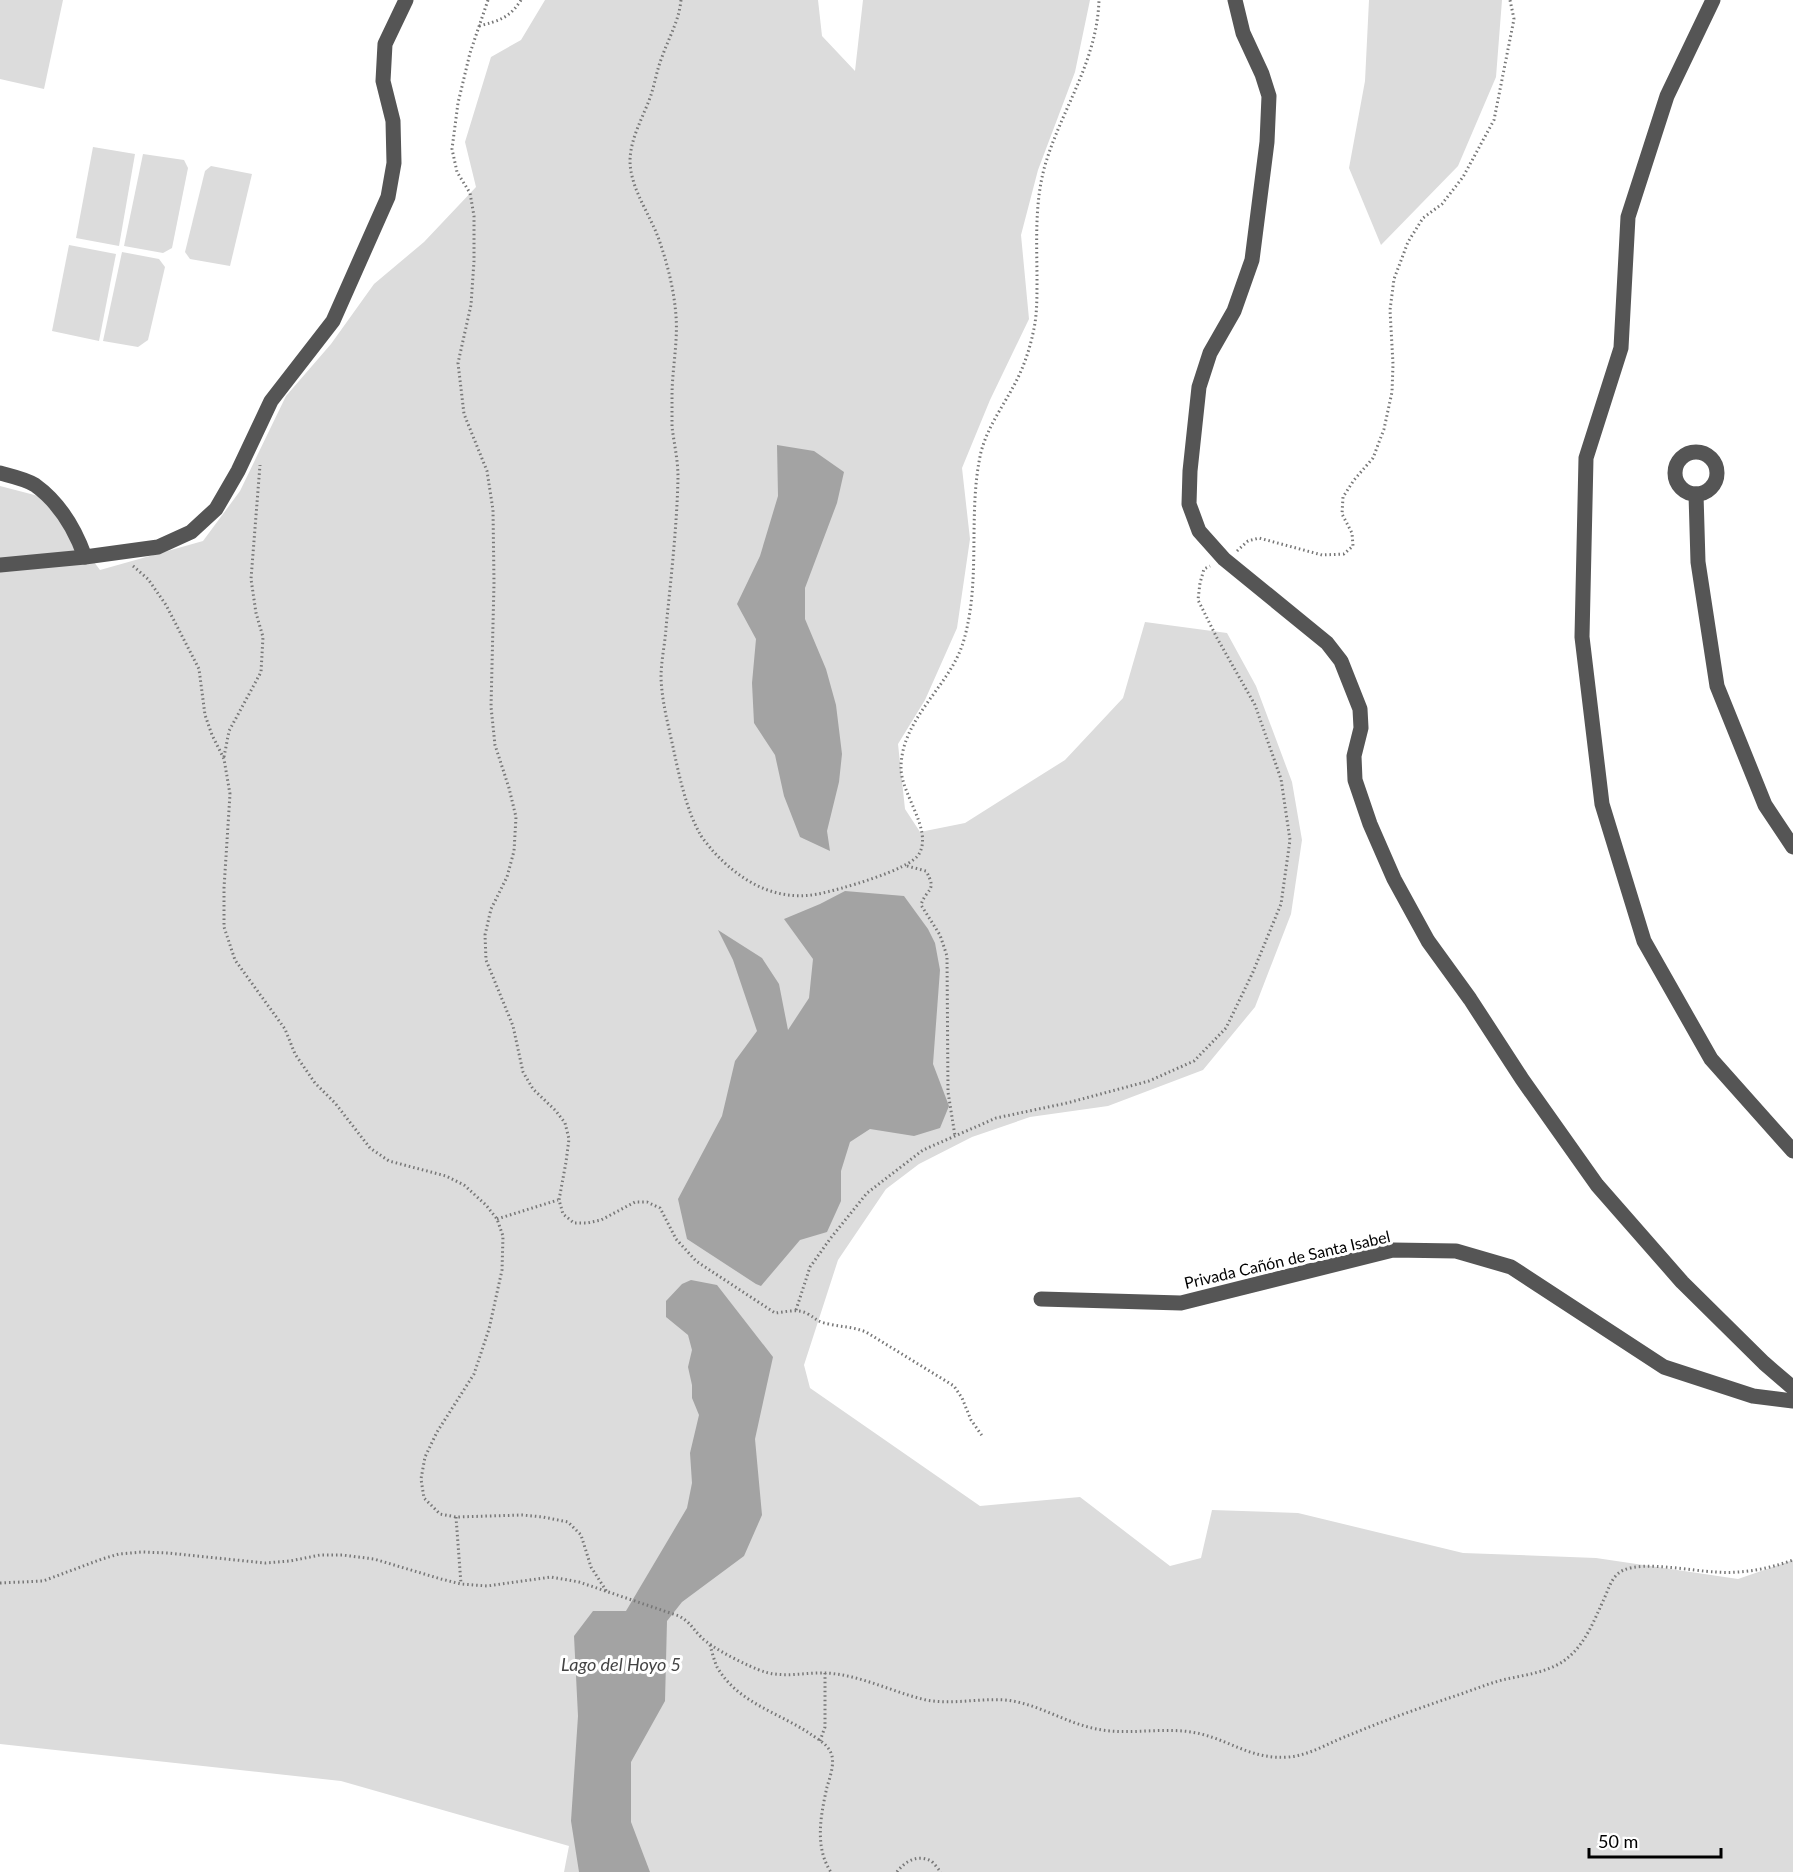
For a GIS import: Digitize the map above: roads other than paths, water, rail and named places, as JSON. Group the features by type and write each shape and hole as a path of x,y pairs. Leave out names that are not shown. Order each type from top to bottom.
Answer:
{"street":[{"path":"0,565 158,547 191,532 216,509 238,471 271,401 333,321 388,197 394,163 393,121 383,81 385,44 406,0"},
{"path":"1235,0 1243,33 1262,74 1269,96 1267,142 1252,260 1234,310 1210,353 1199,387 1190,471 1189,504 1199,531 1224,559 1327,643 1341,661 1360,709 1361,728 1354,756 1355,780 1370,824 1394,879 1428,941 1470,999 1522,1079 1597,1185 1682,1282 1764,1363 1793,1388"},
{"path":"1713,0 1667,96 1628,217 1621,348 1586,458 1582,637 1602,804 1644,941 1711,1059 1793,1151"},
{"path":"0,473 34,485 57,506 71,523 85,557"},
{"path":"1696,494 1698,562 1717,686 1765,805 1793,848"},
{"name":"Privada Cañón de Santa Isabel","path":"1041,1299 1181,1303 1393,1250 1456,1251 1511,1267 1664,1367 1753,1396 1793,1401"}],"water":[{"path":"777,445 814,451 844,472 837,503 805,588 805,619 826,669 836,705 842,754 839,782 827,831 830,851 800,837 784,796 775,755 754,723 752,683 756,639 737,604 760,556 778,496"},
{"path":"845,891 904,896 928,929 935,943 940,970 933,1064 949,1106 940,1128 914,1136 870,1129 850,1142 841,1171 841,1201 827,1232 800,1240 761,1286 687,1239 678,1199 722,1116 735,1061 757,1031 733,960 718,930 762,958 779,984 788,1030 809,998 813,959 784,919"},
{"name":"Lago del Hoyo 5","path":"691,1280 717,1285 773,1357 755,1439 762,1515 744,1556 682,1602 667,1621 665,1701 631,1762 631,1822 650,1872 579,1872 571,1821 578,1716 574,1636 593,1611 626,1611 687,1508 692,1483 690,1453 699,1415 692,1398 688,1367 692,1350 688,1335 666,1317 666,1301 682,1284"}]}
